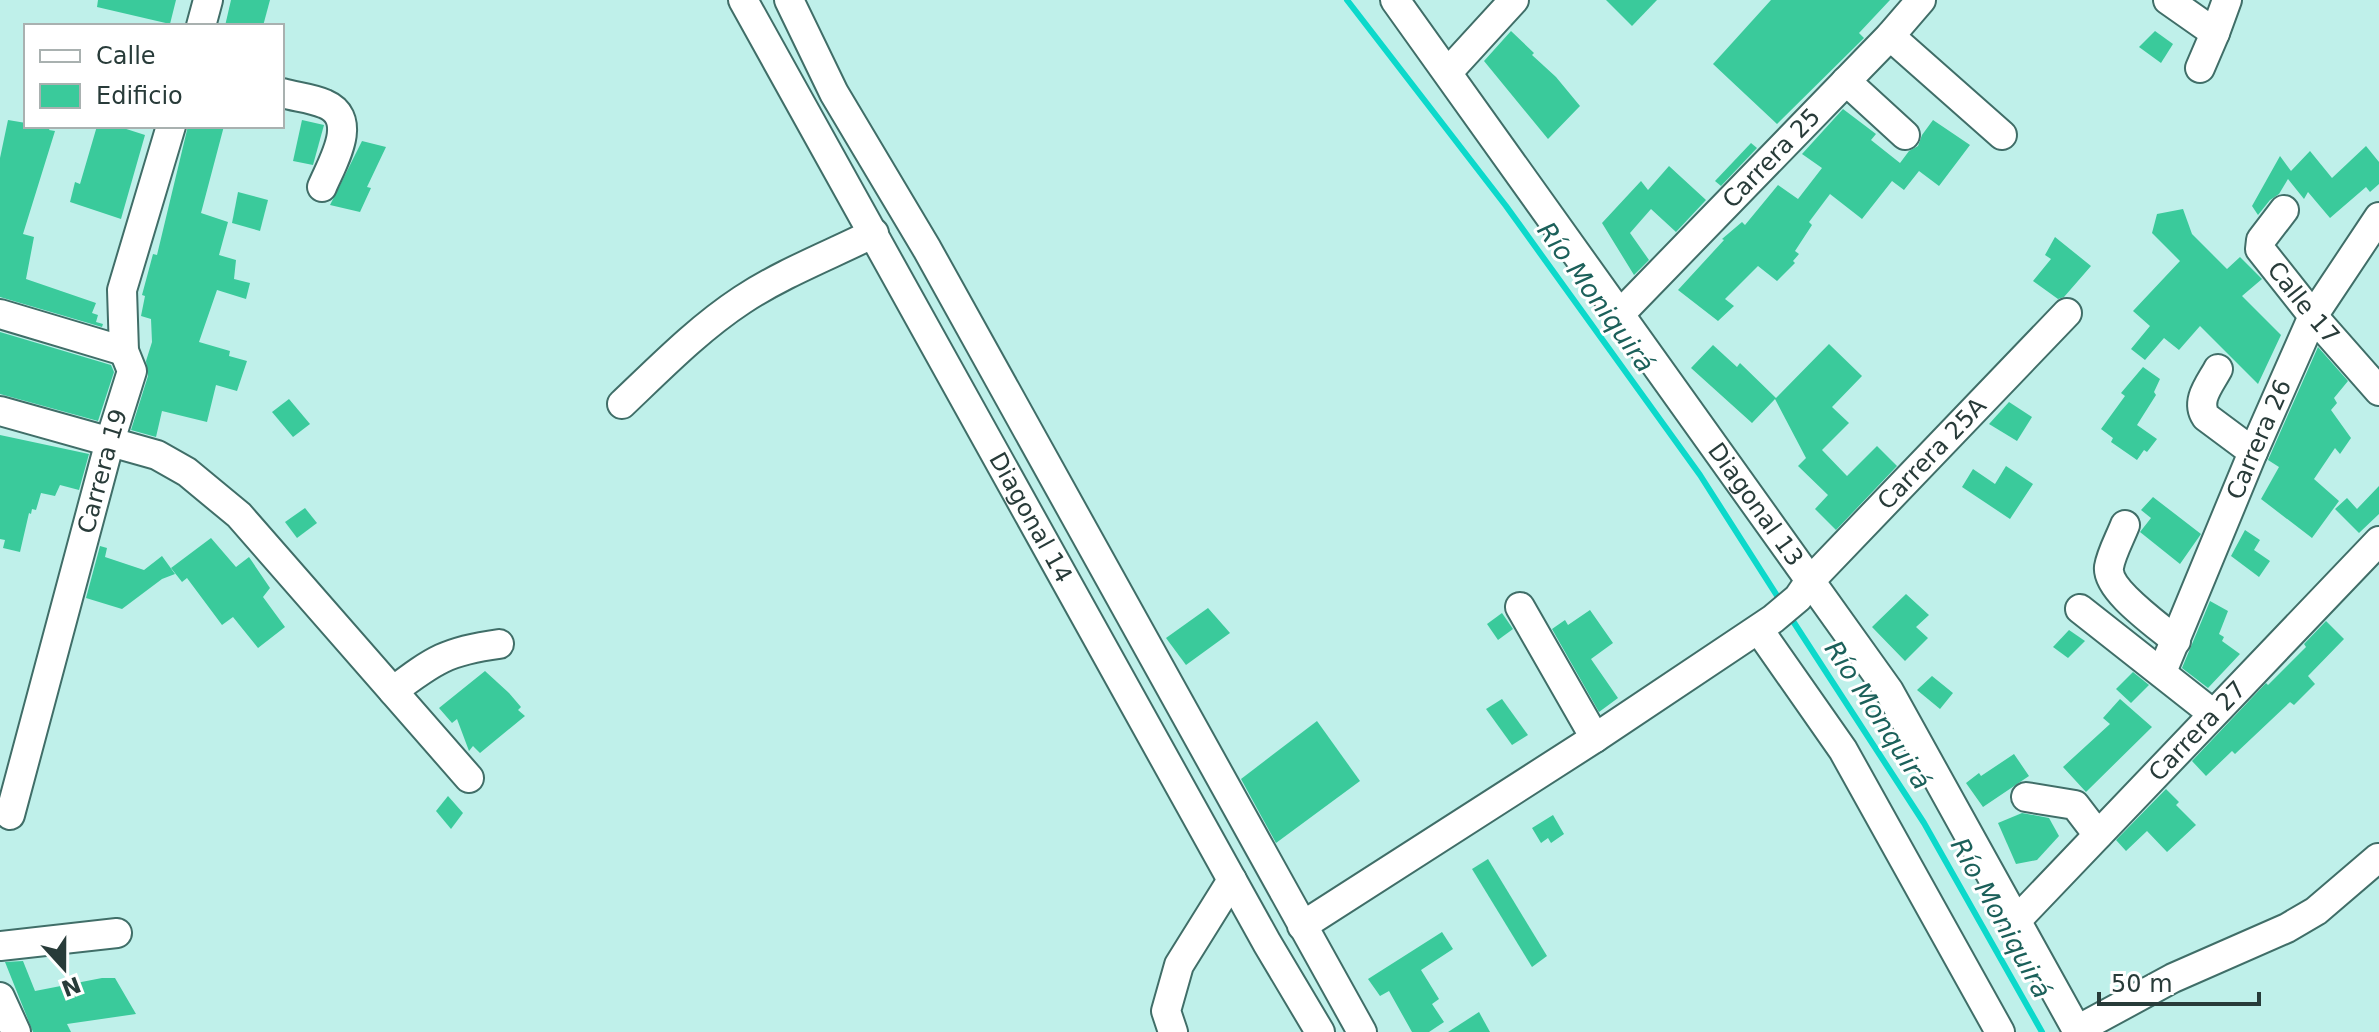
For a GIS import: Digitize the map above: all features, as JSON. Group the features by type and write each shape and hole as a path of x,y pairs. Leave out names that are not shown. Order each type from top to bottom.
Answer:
{"street":[{"path":"202,24 208,0"},
{"name":"Diagonal 14","path":"743,0 1232,880 1320,1032"},
{"name":"Diagonal 14","path":"789,0 834,93 927,249 1362,1032"},
{"name":"Diagonal 13","path":"1395,0 1621,313 1803,590 1889,691 2078,1031"},
{"path":"1448,72 1514,0"},
{"name":"Carrera 25","path":"1621,313 1890,36 1921,0"},
{"path":"2168,0 2215,33"},
{"path":"2200,68 2227,0"},
{"path":"1890,36 2002,135"},
{"path":"1846,81 1905,135"},
{"path":"284,94 325,104 339,112 343,123 342,136 322,187"},
{"name":"Carrera 19","path":"10,815 110,441 132,371 124,351 122,290 170,128"},
{"name":"Calle 17","path":"2284,210 2261,240 2260,249 2313,316 2379,391"},
{"name":"Carrera 26","path":"2162,672 2313,316 2379,217"},
{"path":"622,404 701,329 742,300 773,281 874,233"},
{"name":"Carrera 25A","path":"1302,926 1766,625 2067,313"},
{"path":"0,314 124,351"},
{"path":"2218,369 2201,400 2201,410 2253,452"},
{"path":"0,411 157,455 177,466 239,515 469,778"},
{"path":"2125,525 2109,568 2111,579 2118,591 2176,641"},
{"name":"Carrera 27","path":"2015,922 2379,541"},
{"path":"1520,607 1595,738"},
{"path":"2080,609 2212,713"},
{"path":"1766,625 1843,750 2000,1032"},
{"path":"393,691 447,654 499,644"},
{"path":"2026,797 2075,805 2098,835"},
{"path":"2078,1031 2173,978 2287,928 2316,911 2378,858"},
{"path":"1173,1032 1166,1011 1179,965 1232,880"},
{"path":"0,946 117,933"},
{"path":"0,997 16,1032"}],"building":[{"path":"98,0 176,0 170,24 97,7"},
{"path":"231,0 270,0 264,24 225,24"},
{"path":"1606,0 1657,0 1632,26"},
{"path":"1771,0 1890,0 1859,33 1864,38 1777,124 1713,64"},
{"path":"1511,31 1580,106 1548,139 1484,61"},
{"path":"2155,31 2173,44 2161,63 2139,47"},
{"path":"1843,109 1876,134 1871,140 1900,163 1909,151 1918,146 1933,120 1970,145 1939,186 1919,171 1904,190 1892,181 1862,219 1830,194 1809,222 1812,225 1795,251 1799,254 1793,261 1795,263 1777,281 1758,266 1725,299 1734,306 1718,321 1678,290 1722,239 1742,222 1745,225 1778,185 1798,199 1822,168 1802,154"},
{"path":"8,120 24,123 24,128 50,128 55,131 23,234 34,237 26,279 96,303 92,313 98,315 96,322 103,324 102,327 0,297 0,158"},
{"path":"302,120 324,125 313,165 293,161"},
{"path":"96,128 123,128 145,135 121,219 70,202 75,182 80,184"},
{"path":"188,128 223,128 201,213 228,222 219,255 236,260 234,279 250,283 246,299 217,290 199,342 230,351 229,356 247,361 237,391 216,385 207,422 162,411 156,437 131,430 148,376 146,361 152,342 151,319 141,316 145,296 142,295 153,254 157,255"},
{"path":"362,141 386,147 367,187 371,188 360,212 330,205"},
{"path":"1751,143 1757,148 1721,186 1715,181"},
{"path":"2366,146 2379,162 2379,184 2370,192 2366,187 2330,218 2308,192 2304,199 2288,179 2279,194 2258,215 2252,206 2280,156 2291,171 2310,151 2332,178"},
{"path":"1669,166 1706,200 1676,232 1651,209 1630,233 1649,260 1634,275 1602,223 1641,181 1648,190"},
{"path":"238,192 268,200 260,231 232,223"},
{"path":"2183,209 2192,234 2227,269 2240,257 2262,279 2242,296 2281,335 2258,384 2200,326 2179,350 2164,338 2145,360 2131,349 2150,326 2133,311 2180,261 2152,233 2157,214"},
{"path":"2055,237 2091,266 2064,297 2058,299 2033,281 2051,259 2045,255"},
{"path":"0,332 111,365 114,372 98,421 0,394"},
{"path":"1829,344 1862,376 1832,407 1849,423 1822,450 1847,476 1877,446 1897,466 1836,530 1815,509 1828,495 1798,466 1806,458 1775,399 1752,423 1691,368 1713,345 1737,367 1740,363 1776,398"},
{"path":"2318,347 2348,381 2334,398 2337,403 2331,410 2351,438 2340,454 2335,448 2314,479 2339,501 2312,538 2261,499 2279,467 2268,460"},
{"path":"2143,367 2160,379 2154,392 2156,395 2137,425 2157,439 2137,460 2111,442 2113,438 2101,429 2125,396 2121,393"},
{"path":"289,399 310,424 293,437 272,412"},
{"path":"2009,402 2032,417 2017,441 1989,424"},
{"path":"0,435 89,454 79,490 60,485 55,496 41,493 36,510 32,509 29,513 20,552 3,548 5,540 0,539"},
{"path":"2006,466 2033,484 2010,519 1962,487 1973,469 1995,484"},
{"path":"2379,486 2379,514 2359,533 2335,509 2347,498 2357,509"},
{"path":"2153,497 2201,534 2180,564 2140,532 2151,518 2141,510"},
{"path":"305,508 317,523 297,538 285,522"},
{"path":"2245,530 2260,540 2254,550 2270,561 2259,577 2231,556"},
{"path":"211,538 236,567 249,557 270,588 263,597 285,627 258,648 233,617 222,625 187,578 182,582 171,568"},
{"path":"100,546 107,548 105,557 144,570 162,556 175,574 162,579 122,609 86,598"},
{"path":"1906,594 1929,615 1916,627 1928,638 1905,661 1872,627"},
{"path":"2210,601 2228,611 2219,634 2224,637 2222,641 2240,654 2208,688 2182,668"},
{"path":"1208,608 1230,633 1186,665 1166,638"},
{"path":"1590,610 1613,643 1591,659 1618,698 1599,712 1552,629 1565,620 1568,625"},
{"path":"1502,613 1513,629 1498,640 1487,624"},
{"path":"2326,621 2344,639 2308,676 2315,684 2294,705 2290,702 2235,754 2232,751 2206,776 2192,761 2266,683 2268,685 2306,647 2304,644"},
{"path":"2069,630 2085,641 2068,658 2053,647"},
{"path":"485,671 509,693 525,716 480,753 473,746 469,751 457,719 452,723 439,708"},
{"path":"2133,672 2149,685 2131,703 2116,689"},
{"path":"1932,676 1953,693 1940,709 1917,690"},
{"path":"1502,699 1528,735 1512,745 1486,709"},
{"path":"2120,699 2152,727 2086,792 2063,767 2110,724 2103,718"},
{"path":"1317,721 1360,781 1276,843 1241,779"},
{"path":"2014,754 2029,776 1983,807 1966,783"},
{"path":"2166,789 2179,802 2176,805 2196,825 2167,852 2147,831 2126,851 2116,840"},
{"path":"448,796 463,813 451,829 436,811"},
{"path":"2022,813 2049,818 2059,836 2037,860 2016,864 1998,823"},
{"path":"1553,815 1564,834 1551,843 1548,838 1541,843 1532,828"},
{"path":"1488,859 1547,956 1532,967 1472,869"},
{"path":"1442,932 1453,949 1421,970 1439,999 1432,1004 1444,1022 1429,1032 1412,1032 1389,991 1380,996 1368,979"},
{"path":"23,961 35,991 115,978 136,1014 67,1024 71,1032 33,1032 5,962"},
{"path":"1479,1012 1490,1032 1448,1032"}],"waterway":[{"name":"Río Moniquirá","path":"1347,0 1506,206 1700,475 1781,602"},
{"name":"Río Moniquirá","path":"1789,615 1924,823 2042,1032"}],"water label":[{"name":"Río Monquirá","path":"1878,715"}]}
